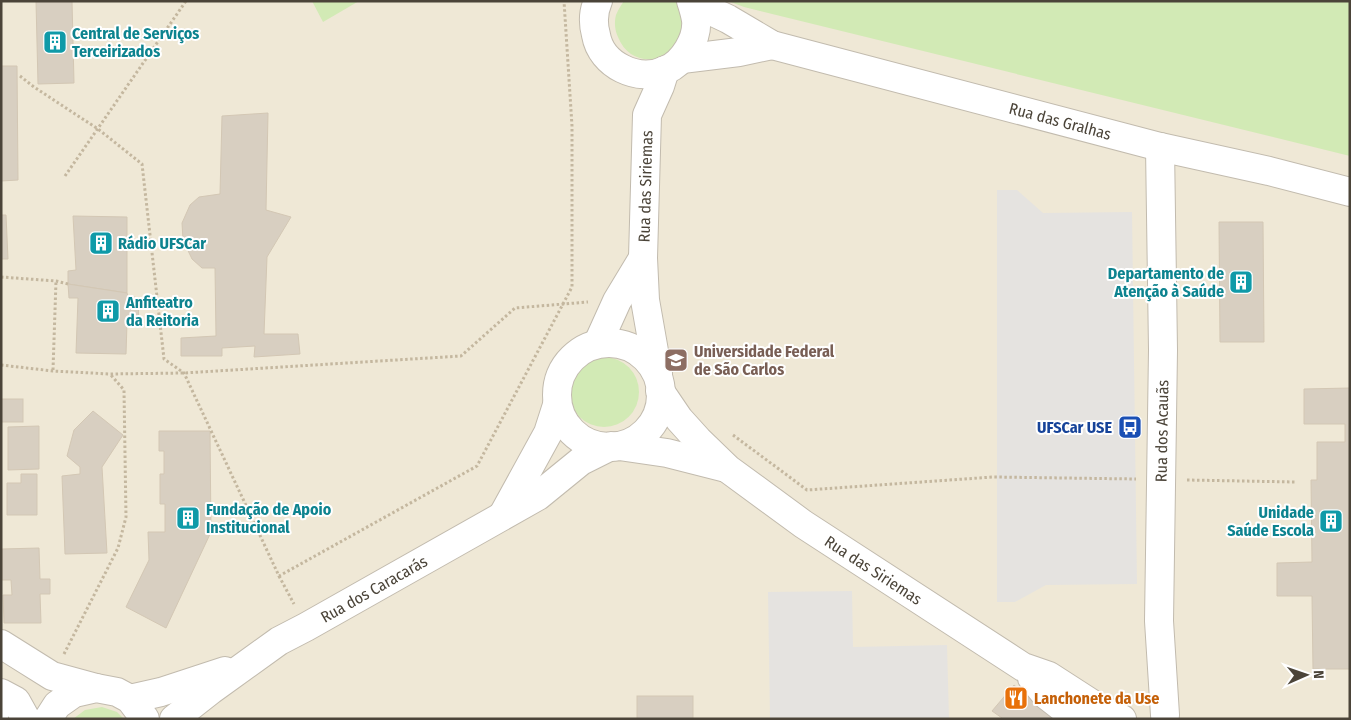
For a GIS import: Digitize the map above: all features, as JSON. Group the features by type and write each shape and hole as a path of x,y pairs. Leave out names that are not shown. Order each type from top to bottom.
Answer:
{"street":[{"path":"598,1 593,23 597,43 609,60 626,71 646,74 674,64 772,45"},
{"path":"647,116 660,86 674,64 693,42 696,22 692,2"},
{"path":"692,2 728,19 772,45"},
{"name":"Rua das Gralhas","path":"772,45 1160,147 1269,171 1350,192"},
{"path":"626,71 647,116"},
{"name":"Rua das Siriemas","path":"647,116 643,258 645,300 660,387 679,419 728,469 803,524 1023,667 1049,676 1097,707 1122,719"},
{"name":"Rua dos Acauãs","path":"1160,147 1163,350 1160,622 1166,717"},
{"name":"Rua das Siriemas","path":"598,343 617,301 643,258"},
{"path":"503,515 548,433 557,406 557,385 565,366 579,351 598,343 618,342 637,350 652,365 660,387 660,404 653,423 638,438 615,446 599,447 580,439 565,425 557,406"},
{"name":"Rua das Siriemas","path":"615,446 667,453 728,469"},
{"name":"Rua dos Caracarás","path":"174,719 280,641 538,496 581,461 615,446"},
{"path":"1,644 52,676 117,692 137,709"},
{"name":"Rua dos Caracarás","path":"137,709 161,692 245,665"},
{"name":"Rua das Siriemas","path":"1023,667 1046,695 1077,719"},
{"path":"48,719 57,705 74,693 96,688"},
{"path":"4,702 16,701 26,719"}],"path":[{"path":"65,176 186,1"},
{"path":"279,576 476,466 572,287 572,126 564,1"},
{"path":"20,76 98,129 142,164 164,360 184,373 279,576 306,627"},
{"path":"1,277 56,281 68,284"},
{"path":"53,370 56,281"},
{"path":"52,676 118,548 126,517 124,390 110,374"}],"shaded area":[{"name":"Universidade Federal de São Carlos","path":"1,1 1350,1 1350,719 1,719"},
{"path":"997,190 1017,190 1043,213 1132,212 1137,584 1046,585 1015,602 997,602"},
{"path":"852,591 853,647 947,645 949,719 770,719 768,592"}],"green space":[{"path":"312,1 359,1 323,22"},
{"path":"624,1 675,1 682,12 684,25 681,38 674,48 665,55 655,59 644,59 634,56 625,48 617,35 615,23 616,15"},
{"path":"728,1 1350,1 1350,156 744,7"},
{"path":"604,357 617,360 629,367 636,379 639,392 636,405 629,417 617,424 604,427 591,424 579,417 572,405 569,392 572,379 579,367 591,360"},
{"path":"102,707 117,712 124,719 73,719 85,710"}],"building":[{"name":"Central de Serviços Terceirizados","path":"36,1 72,1 74,83 38,84"},
{"path":"1,66 17,66 18,180 1,181"},
{"path":"268,113 266,210 291,217 267,257 264,334 298,334 300,354 254,357 255,346 222,348 222,356 181,356 181,338 216,336 215,268 202,268 192,259 183,240 182,223 190,205 199,197 220,194 222,116"},
{"path":"1,215 6,215 8,259 1,259"},
{"name":"Rádio UFSCar","path":"73,216 127,217 127,293 68,284 68,271 76,270"},
{"name":"Departamento de Atenção à Saúde","path":"1219,222 1263,222 1264,342 1220,342"},
{"name":"Anfiteatro da Reitoria","path":"68,284 127,293 128,296 139,298 138,325 127,323 126,354 76,353 78,298 69,298"},
{"name":"Unidade Saúde Escola","path":"1350,388 1350,669 1313,669 1312,596 1277,596 1277,563 1312,562 1311,480 1317,480 1317,442 1345,442 1345,424 1304,424 1304,389"},
{"path":"1,399 23,399 23,422 1,422"},
{"path":"93,411 123,435 102,467 107,553 65,554 62,476 80,474 80,467 67,456 74,430"},
{"path":"39,426 39,469 8,470 8,427"},
{"name":"Fundação de Apoio Institucional","path":"159,431 210,431 211,532 166,628 126,607 149,560 148,532 165,532 165,504 160,504 160,474 164,474 164,451 159,451"},
{"path":"21,474 37,474 37,515 7,515 7,483 21,483"},
{"path":"39,548 40,579 50,579 50,594 40,594 41,623 4,623 3,595 12,595 11,580 2,580 2,549"},
{"name":"Lanchonete da Use","path":"1014,685 1056,719 1001,719 992,711"},
{"path":"637,696 693,696 693,719 637,719"}],"place":[{"name":"Central de Serviços Terceirizados","path":"55,42"},
{"name":"Rádio UFSCar","path":"101,243"},
{"name":"Departamento de Atenção à Saúde","path":"1241,282"},
{"name":"Anfiteatro da Reitoria","path":"108,311"},
{"name":"Universidade Federal de São Carlos","path":"676,360"},
{"name":"UFSCar USE","path":"1130,427"},
{"name":"Fundação de Apoio Institucional","path":"188,518"},
{"name":"Unidade Saúde Escola","path":"1331,521"},
{"name":"Lanchonete da Use","path":"1016,698"}]}
